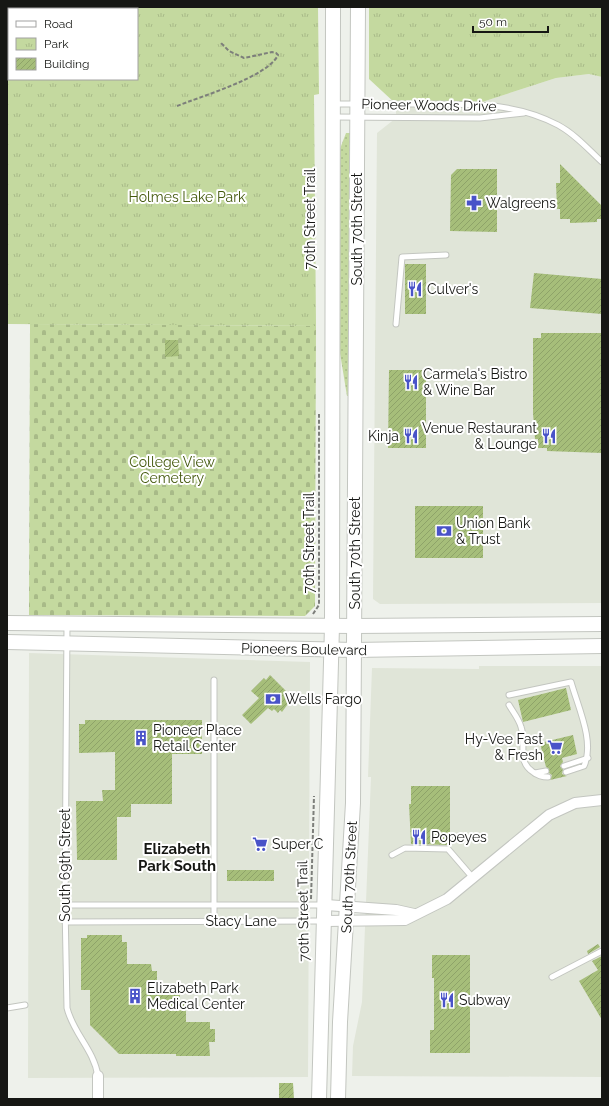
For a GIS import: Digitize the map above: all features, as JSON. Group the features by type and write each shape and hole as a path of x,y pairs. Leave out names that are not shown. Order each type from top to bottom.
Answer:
{"main road":[{"name":"South 70th Street","path":"319,1099 326,905 332,626 333,7"},
{"name":"South 70th Street","path":"338,1099 340,1022 353,803 358,7"},
{"name":"Pioneers Boulevard","path":"7,623 313,626 602,624"},
{"name":"Pioneers Boulevard","path":"7,642 331,650 602,646"}],"street":[{"name":"Stacy Lane","path":"325,921 405,920 414,914 440,903 549,816 575,803 602,800"},
{"name":"Stacy Lane","path":"326,905 396,910 414,914"},
{"name":"South 69th Street","path":"98,1076 98,1099"}],"lane":[{"name":"Pioneer Woods Drive","path":"333,110 358,111 497,105 542,118 558,125 582,142 602,162"},
{"name":"Pioneer Woods Drive","path":"333,110 480,118 524,113"},
{"path":"396,324 402,257 446,255"},
{"name":"South 69th Street","path":"67,624 65,905 67,1008 70,1020 92,1056 98,1076"},
{"path":"214,680 214,922"},
{"path":"509,695 571,682 589,745 588,758 584,766 566,772"},
{"path":"509,705 522,727 523,761 528,768 535,773 542,777 548,777"},
{"path":"564,766 588,758"},
{"path":"535,773 546,771"},
{"path":"392,855 405,848 448,849 473,878"},
{"name":"Stacy Lane","path":"65,905 326,905"},
{"name":"Stacy Lane","path":"65,922 325,921"},
{"path":"552,977 602,951"},
{"path":"7,1008 25,1005"}],"path":[{"path":"177,106 211,92 241,83 271,64 278,56 276,52 272,52 244,58 237,56 220,42"},
{"name":"70th Street Trail","path":"313,626 313,615 319,605 319,413"},
{"name":"70th Street Trail","path":"311,905 310,890 315,789"}],"shaded area":[{"path":"589,74 602,77 602,603 380,604 373,599 377,133 396,118 396,104 476,104 556,78"},
{"path":"29,653 310,662 308,1077 28,1078"},
{"path":"479,666 602,666 602,1077 352,1076 353,1046 362,1002 371,777 368,777 372,668 479,669"}],"green space":[{"name":"Holmes Lake Park","path":"7,7 318,7 319,94 314,95 316,326 7,324"},
{"path":"369,7 602,7 602,77 589,74 556,78 476,104 396,104 369,79"},
{"path":"346,133 350,133 349,396 347,396 339,347 338,154"},
{"name":"College View Cemetery","path":"30,324 316,326 315,606 305,616 29,615"}],"building":[{"path":"560,164 602,206 602,219 597,219 597,222 570,223 570,219 560,219 560,209 557,209 556,183 560,183"},
{"name":"Walgreens","path":"457,169 497,169 497,232 450,231 451,175"},
{"name":"Culver's","path":"405,264 426,264 426,314 405,314"},
{"path":"534,273 602,279 602,314 530,308"},
{"path":"541,333 602,333 602,453 547,451 547,448 538,448 538,439 535,439 533,413 533,338 541,338"},
{"path":"165,340 178,340 179,356 165,357"},
{"path":"389,370 426,370 426,448 388,448"},
{"path":"415,506 483,506 483,558 415,558"},
{"name":"Wells Fargo","path":"270,675 290,695 287,698 290,701 282,712 280,710 278,713 274,709 272,711 268,708 251,724 242,715 259,698 251,691 264,678 266,680"},
{"path":"566,688 571,710 523,722 518,700"},
{"path":"85,720 202,720 202,754 172,754 172,804 131,804 131,817 117,817 117,860 77,860 76,801 103,801 102,790 115,790 115,752 79,753 79,724 85,724"},
{"path":"573,735 577,754 562,758 563,762 560,766 563,770 562,774 567,776 550,780 552,775 546,767 540,743"},
{"path":"411,786 450,786 450,845 411,844 409,804 411,804"},
{"path":"227,870 274,870 274,881 227,881"},
{"name":"Elizabeth Park Medical Center","path":"87,935 122,935 122,942 127,942 127,964 151,964 152,971 157,971 157,993 180,992 180,1000 186,1000 186,1022 210,1022 210,1029 215,1029 215,1042 209,1042 210,1056 176,1056 176,1054 119,1054 90,1025 90,990 81,990 81,938 87,938"},
{"path":"598,944 600,947 588,954 587,951"},
{"path":"432,955 470,955 470,1053 430,1053 430,1030 434,1030 434,978 432,978"},
{"path":"602,956 602,1020 579,981 598,970 592,961"},
{"path":"279,1083 293,1083 294,1099 279,1099"}],"place":[{"name":"Walgreens","path":"474,203"},
{"name":"Culver's","path":"415,289"},
{"name":"Carmela's Bistro & Wine Bar","path":"411,382"},
{"name":"Kinja","path":"411,436"},
{"name":"Venue Restaurant & Lounge","path":"549,436"},
{"name":"Union Bank & Trust","path":"444,531"},
{"name":"Wells Fargo","path":"273,699"},
{"name":"Pioneer Place Retail Center","path":"141,738"},
{"name":"Hy-Vee Fast & Fresh","path":"555,747"},
{"name":"Popeyes","path":"419,837"},
{"name":"Super C","path":"260,844"},
{"name":"Elizabeth Park Medical Center","path":"135,996"},
{"name":"Subway","path":"447,1000"}],"district":[{"name":"Elizabeth Park South","path":"177,858"}]}
